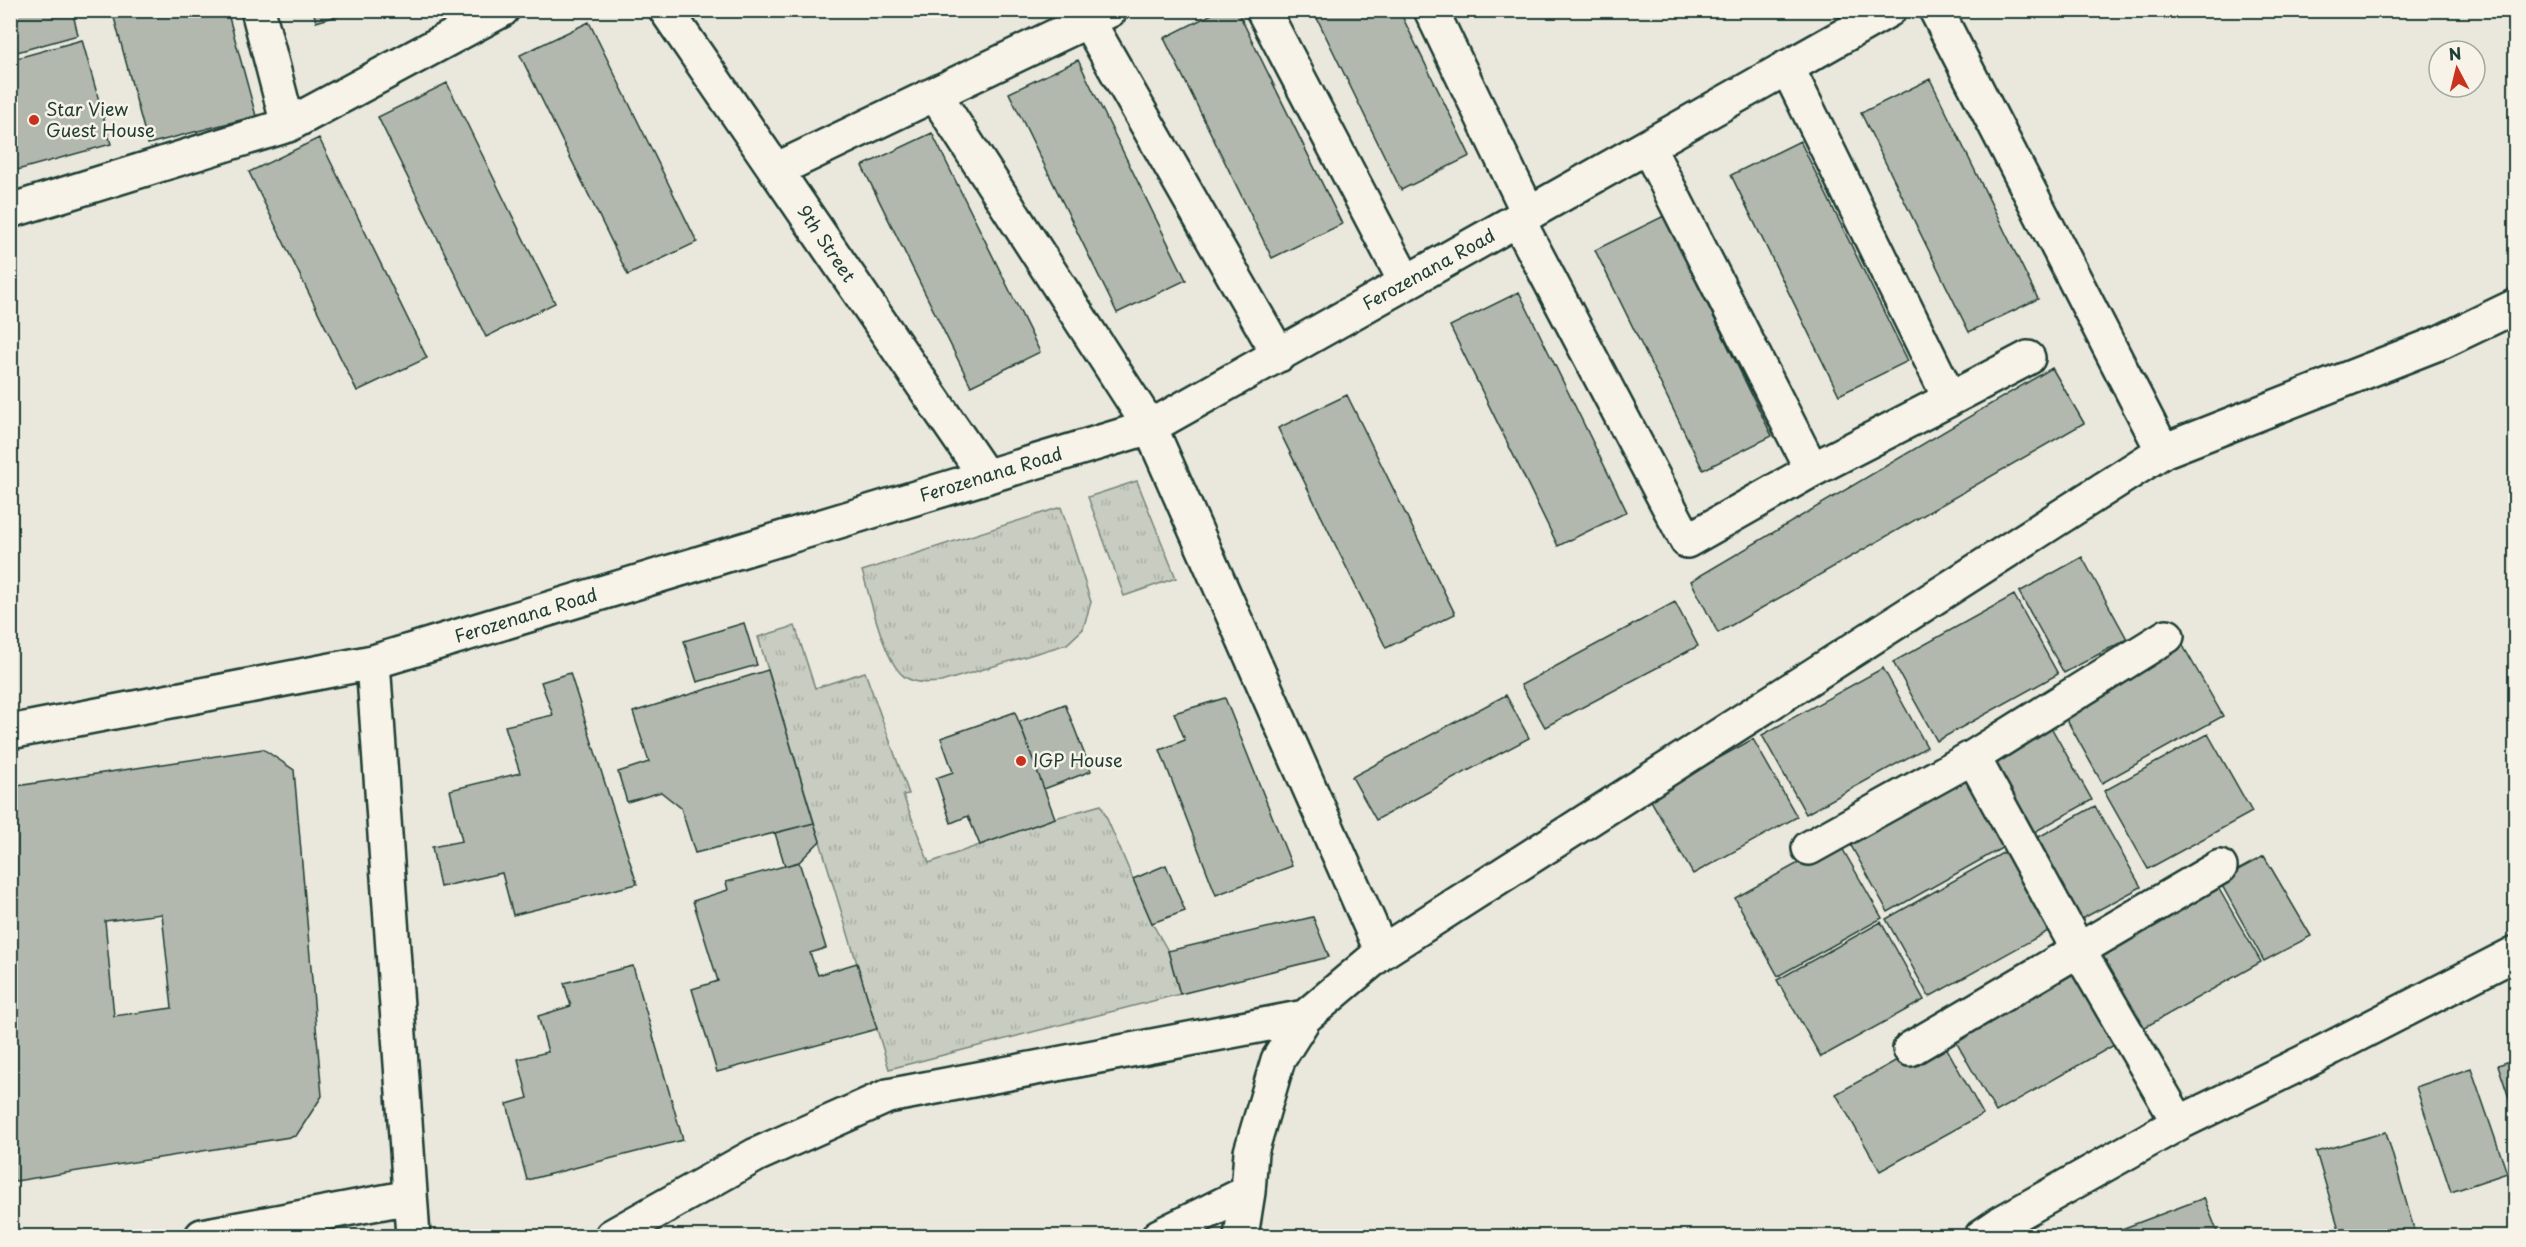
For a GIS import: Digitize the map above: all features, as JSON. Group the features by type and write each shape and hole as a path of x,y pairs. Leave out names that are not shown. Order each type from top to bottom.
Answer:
{"street":[{"path":"258,10 288,125"},
{"path":"10,211 288,125 502,10"},
{"name":"9th Street","path":"666,10 986,477"},
{"path":"1263,10 1406,283"},
{"path":"1431,10 1524,217 1687,541 1812,470 2028,358"},
{"name":"Ferozenana Road","path":"10,732 373,662 1150,427 1889,10"},
{"path":"1936,10 2163,451"},
{"path":"776,170 1099,16 1279,355"},
{"path":"1787,67 1950,399"},
{"path":"935,94 1150,427 1382,952"},
{"path":"1648,147 1812,470"},
{"path":"1241,1236 1251,1152 1278,1060 1305,1017 1382,952 2163,451 2441,342 2516,306"},
{"path":"1809,848 1973,757 2167,636"},
{"path":"373,662 413,1236"},
{"path":"1973,757 2078,949 2179,1123"},
{"path":"1910,1049 2220,867"},
{"path":"1996,1232 2179,1123 2302,1063 2516,953"},
{"path":"612,1236 756,1155 888,1096 1305,1017"},
{"path":"1159,1236 1248,1192"},
{"path":"202,1236 410,1197"}],"green space":[{"path":"1137,481 1176,578 1124,596 1088,497"},
{"path":"1061,507 1091,602 1083,629 1067,644 941,682 918,682 905,677 897,670 884,644 862,571"},
{"path":"795,626 815,688 865,672 909,794 903,795 929,863 1055,818 1101,805 1152,923 1168,951 1180,994 889,1069 758,637"}],"building":[{"path":"10,10 72,10 78,35 10,54"},
{"path":"112,10 227,10 256,116 148,144"},
{"path":"313,10 358,10 316,22"},
{"path":"1220,10 1237,10 1342,224 1272,258 1164,38"},
{"path":"1313,10 1399,10 1470,156 1401,190"},
{"path":"589,22 697,242 628,275 520,55"},
{"path":"82,40 111,144 10,172 10,60"},
{"path":"1078,60 1186,280 1117,313 1009,93"},
{"path":"1930,79 2038,299 1969,332 1861,113"},
{"path":"447,83 555,303 486,337 378,117"},
{"path":"932,133 1040,352 971,386 862,166"},
{"path":"319,138 427,358 357,391 249,172"},
{"path":"1800,141 1908,361 1839,395 1731,175"},
{"path":"1664,216 1772,436 1703,470 1595,250"},
{"path":"1519,292 1627,512 1558,546 1450,326"},
{"path":"2052,368 2084,423 1718,633 1691,581"},
{"path":"1347,395 1455,614 1386,648 1278,428"},
{"path":"2082,557 2127,639 2064,673 2019,592"},
{"path":"2014,595 2058,674 1937,741 1893,662"},
{"path":"1675,602 1698,646 1545,727 1521,685"},
{"path":"744,623 757,665 697,682 684,641"},
{"path":"2178,637 2223,716 2102,783 2058,704"},
{"path":"1883,668 1927,747 1806,814 1762,735"},
{"path":"768,670 814,823 695,853 681,808 661,792 627,802 618,772 649,762 633,712"},
{"path":"570,673 637,884 513,915 502,873 440,887 432,847 462,841 450,790 520,773 505,726 553,715 541,682"},
{"path":"1506,695 1529,738 1376,820 1352,777"},
{"path":"1225,698 1292,866 1216,895 1160,750 1185,740 1174,713"},
{"path":"1065,704 1091,771 1044,789 1019,722"},
{"name":"IGP House","path":"1015,712 1055,818 980,845 968,816 951,823 936,778 953,772 941,738"},
{"path":"2047,720 2092,800 2029,835 1985,753"},
{"path":"2208,734 2252,812 2148,869 2104,791"},
{"path":"1753,739 1797,817 1693,874 1649,797"},
{"path":"263,749 294,770 322,1096 296,1136 16,1181 10,1177 10,787","holes":["162,914 172,1008 114,1016 105,921"]},
{"path":"1964,766 2009,844 1888,912 1844,833"},
{"path":"2095,806 2141,887 2078,921 2033,840"},
{"path":"814,823 820,841 799,862 785,866 775,833"},
{"path":"1838,841 1882,918 1778,976 1735,898"},
{"path":"2006,851 2050,930 1929,997 1886,919"},
{"path":"2264,856 2311,936 2264,961 2219,880"},
{"path":"799,862 826,948 810,953 818,975 857,963 877,1029 717,1072 692,989 718,981 693,901 728,890 726,882"},
{"path":"1166,865 1185,911 1152,923 1133,879"},
{"path":"2216,884 2261,962 2140,1030 2096,951"},
{"path":"1313,917 1329,957 1180,994 1168,951"},
{"path":"1881,922 1924,1000 1821,1057 1777,980"},
{"path":"633,966 683,1140 527,1180 507,1104 528,1098 518,1059 548,1052 538,1016 571,1006 564,983"},
{"path":"2072,966 2116,1044 1996,1112 1951,1033"},
{"path":"1940,1036 1983,1114 1880,1171 1836,1094"},
{"path":"2516,1059 2516,1119 2498,1065"},
{"path":"2471,1068 2507,1173 2451,1192 2416,1087"},
{"path":"2386,1132 2416,1236 2341,1236 2316,1152"},
{"path":"2204,1198 2219,1236 2112,1236 2111,1233"}],"place":[{"name":"Star View Guest House","path":"34,120"},
{"name":"IGP House","path":"1021,761"}]}
